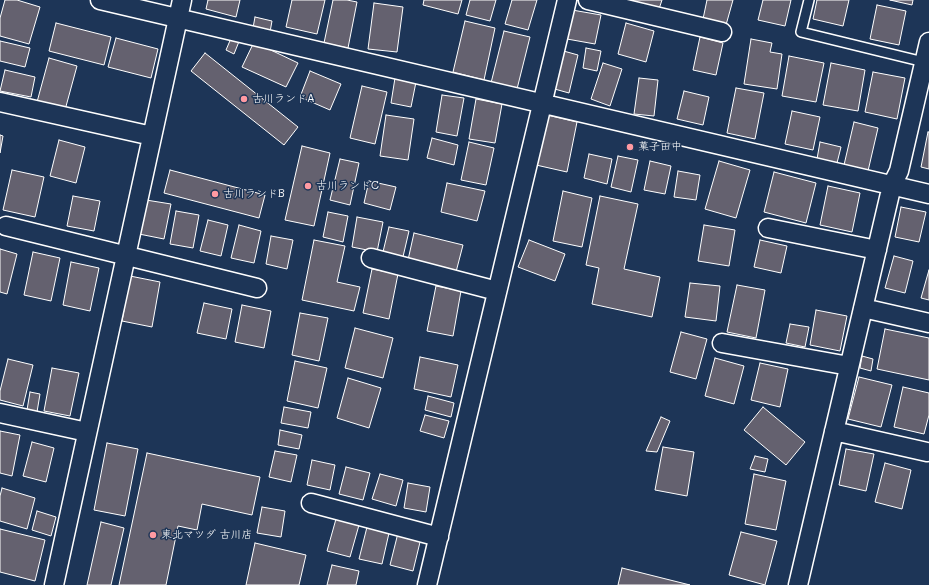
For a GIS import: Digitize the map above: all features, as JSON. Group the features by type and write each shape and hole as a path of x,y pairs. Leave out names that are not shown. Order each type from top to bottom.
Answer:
{"street":[{"path":"100,0 929,194"},
{"path":"54,585 182,0"},
{"path":"427,585 541,102 567,0"},
{"path":"588,0 722,32"},
{"path":"798,585 892,185 899,171 929,42"},
{"path":"0,102 152,136"},
{"path":"6,226 258,288"},
{"path":"768,228 877,250"},
{"path":"371,258 497,291"},
{"path":"863,308 929,323"},
{"path":"722,343 849,366"},
{"path":"0,413 87,432"},
{"path":"834,431 927,452"},
{"path":"311,503 439,537"}],"lane":[{"path":"809,0 801,32 924,62"}],"building":[{"path":"5,0 17,0 40,7 29,44 0,36 0,18"},
{"path":"208,0 240,0 236,17 206,9"},
{"path":"292,0 325,0 317,34 286,27"},
{"path":"333,0 357,2 348,48 324,43"},
{"path":"424,0 462,0 458,14 423,5"},
{"path":"470,0 496,0 490,21 466,15"},
{"path":"512,0 537,0 528,30 505,24"},
{"path":"662,0 659,9 633,1"},
{"path":"707,0 733,0 726,25 703,19"},
{"path":"763,0 791,0 785,26 758,20"},
{"path":"817,0 849,0 843,26 813,19"},
{"path":"890,0 913,0 912,5"},
{"path":"374,3 403,7 397,52 368,49"},
{"path":"877,5 906,11 899,45 870,39"},
{"path":"572,10 601,15 595,44 567,39"},
{"path":"255,17 272,21 270,32 253,28"},
{"path":"465,21 495,28 484,80 453,72"},
{"path":"56,23 111,37 104,65 49,51"},
{"path":"626,23 654,31 646,62 618,54"},
{"path":"504,31 530,37 517,89 491,83"},
{"path":"232,36 240,39 234,54 226,50"},
{"path":"700,37 723,43 716,75 693,70"},
{"path":"116,38 158,49 151,78 108,67"},
{"path":"751,39 772,43 770,52 782,54 777,89 744,84"},
{"path":"0,41 30,48 25,67 0,61"},
{"path":"254,42 298,63 286,87 242,67"},
{"path":"586,48 601,51 597,71 583,68"},
{"path":"560,50 578,55 569,93 551,88"},
{"name":"古川ランドA","path":"205,53 298,127 284,145 191,71"},
{"path":"789,56 824,63 816,102 782,96"},
{"path":"49,58 77,66 65,110 37,102"},
{"path":"603,63 622,69 610,106 591,99"},
{"path":"831,63 865,70 858,111 823,105"},
{"path":"5,70 35,77 31,97 0,91"},
{"path":"310,71 341,84 330,110 300,97"},
{"path":"873,72 905,78 897,119 865,112"},
{"path":"395,78 416,82 411,107 391,103"},
{"path":"639,78 658,80 654,116 634,114"},
{"path":"362,86 387,92 375,144 350,138"},
{"path":"736,88 764,93 755,139 727,133"},
{"path":"684,91 709,97 703,125 677,119"},
{"path":"442,95 464,98 457,136 436,132"},
{"path":"476,99 502,104 495,143 469,139"},
{"path":"792,111 820,117 813,150 785,144"},
{"path":"386,115 414,119 408,160 380,156"},
{"path":"547,115 577,122 567,172 536,165"},
{"path":"854,122 878,128 868,171 844,165"},
{"path":"929,132 929,169 921,167"},
{"path":"0,135 3,136 0,153"},
{"path":"432,138 458,145 454,165 427,158"},
{"path":"59,140 85,147 76,183 50,176"},
{"path":"469,142 494,148 486,185 461,180"},
{"path":"820,142 841,147 837,163 817,159"},
{"name":"古川ランドC","path":"302,146 330,153 314,226 285,220"},
{"path":"589,154 612,159 607,184 584,178"},
{"path":"618,156 638,160 631,192 611,187"},
{"path":"340,159 359,163 350,205 330,200"},
{"path":"650,161 671,166 665,194 644,190"},
{"path":"719,161 750,170 736,218 705,209"},
{"path":"12,170 44,177 35,217 3,210"},
{"name":"古川ランドB","path":"170,170 265,195 259,218 164,193"},
{"path":"678,171 700,175 696,200 674,197"},
{"path":"774,172 816,183 806,223 764,212"},
{"path":"369,181 396,187 390,210 364,203"},
{"path":"447,183 485,191 477,221 441,212"},
{"path":"828,186 860,193 852,232 820,225"},
{"path":"563,191 592,198 582,247 553,241"},
{"path":"73,196 100,201 94,231 67,226"},
{"path":"600,196 638,204 624,269 660,277 652,317 592,304 599,268 586,265"},
{"path":"146,200 171,204 164,239 139,234"},
{"path":"901,207 926,212 919,242 895,237"},
{"path":"176,211 199,215 193,248 170,244"},
{"path":"328,212 348,216 343,242 323,237"},
{"path":"357,217 383,222 377,252 352,247"},
{"path":"208,220 228,225 221,256 200,251"},
{"path":"239,225 261,231 254,263 231,258"},
{"path":"704,225 735,230 729,266 698,261"},
{"path":"389,227 409,231 402,261 382,256"},
{"path":"414,233 463,245 456,272 408,260"},
{"path":"271,236 293,240 287,269 266,264"},
{"path":"314,240 345,246 337,282 360,287 354,311 302,300"},
{"path":"529,240 565,254 555,281 518,267"},
{"path":"760,240 787,246 781,273 754,267"},
{"path":"0,249 17,254 7,294 0,292"},
{"path":"33,252 60,258 51,301 24,295"},
{"path":"894,256 913,261 905,293 885,288"},
{"path":"71,262 99,268 90,311 63,305"},
{"path":"372,269 398,274 389,319 363,313"},
{"path":"929,270 929,300 921,298"},
{"path":"130,276 160,282 152,327 122,321"},
{"path":"690,283 720,286 716,321 685,317"},
{"path":"737,285 765,290 756,338 727,332"},
{"path":"436,286 461,291 453,336 427,331"},
{"path":"204,303 232,309 226,339 197,333"},
{"path":"242,305 271,311 264,348 235,342"},
{"path":"816,310 847,316 840,351 810,345"},
{"path":"300,313 328,318 319,361 292,355"},
{"path":"790,324 809,327 805,347 786,343"},
{"path":"355,328 393,338 383,378 345,368"},
{"path":"885,329 929,338 929,380 877,369"},
{"path":"681,332 707,339 696,379 670,372"},
{"path":"862,356 873,359 871,371 860,368"},
{"path":"420,357 458,365 451,397 414,389"},
{"path":"715,358 744,366 734,404 705,396"},
{"path":"8,359 33,365 23,406 0,400 0,391"},
{"path":"295,361 327,368 318,408 287,401"},
{"path":"760,363 788,369 780,407 751,400"},
{"path":"52,368 79,373 70,416 44,411"},
{"path":"859,377 892,385 881,427 848,419"},
{"path":"348,378 381,388 369,428 337,418"},
{"path":"903,387 929,393 929,415 924,434 894,427"},
{"path":"30,392 40,394 37,412 27,410"},
{"path":"428,396 454,403 451,417 425,410"},
{"path":"284,407 311,412 308,428 281,423"},
{"path":"763,407 805,442 786,465 744,430"},
{"path":"425,415 449,421 444,438 420,431"},
{"path":"661,417 670,421 657,452 646,451"},
{"path":"280,430 302,435 299,449 278,445"},
{"path":"0,431 20,435 12,476 0,473"},
{"path":"32,442 54,448 46,482 23,476"},
{"path":"107,443 138,449 125,516 94,510"},
{"path":"663,447 694,452 687,496 655,490"},
{"path":"846,449 874,454 866,491 839,485"},
{"path":"275,451 297,455 291,482 269,477"},
{"path":"147,453 260,477 252,515 202,504 197,530 178,526 166,585 119,585"},
{"path":"755,456 768,459 765,472 750,469"},
{"path":"312,460 335,465 330,490 307,485"},
{"path":"885,463 911,470 902,509 875,502"},
{"path":"346,467 370,473 363,500 339,494"},
{"path":"380,474 403,480 396,506 372,499"},
{"path":"754,474 786,481 776,530 745,524"},
{"path":"408,483 430,487 426,512 404,508"},
{"path":"2,488 35,498 27,529 0,521 0,496"},
{"path":"262,507 285,511 281,537 257,533"},
{"path":"37,511 56,517 51,536 32,530"},
{"path":"336,519 359,525 350,557 327,551"},
{"path":"101,522 124,528 111,585 87,585"},
{"path":"367,527 389,533 382,564 359,559"},
{"path":"0,529 45,540 35,581 0,572"},
{"path":"741,532 777,541 765,585 729,575"},
{"path":"398,533 421,538 413,571 390,565"},
{"path":"255,543 306,555 299,585 246,585"},
{"path":"332,565 359,571 356,585 327,585"},
{"path":"622,568 690,585 618,585"}],"place":[{"name":"古川ランドA","path":"244,99"},
{"name":"菓子田中","path":"630,147"},
{"name":"古川ランドC","path":"308,186"},
{"name":"古川ランドB","path":"215,194"},
{"name":"東北マツダ 古川店","path":"153,535"}]}
